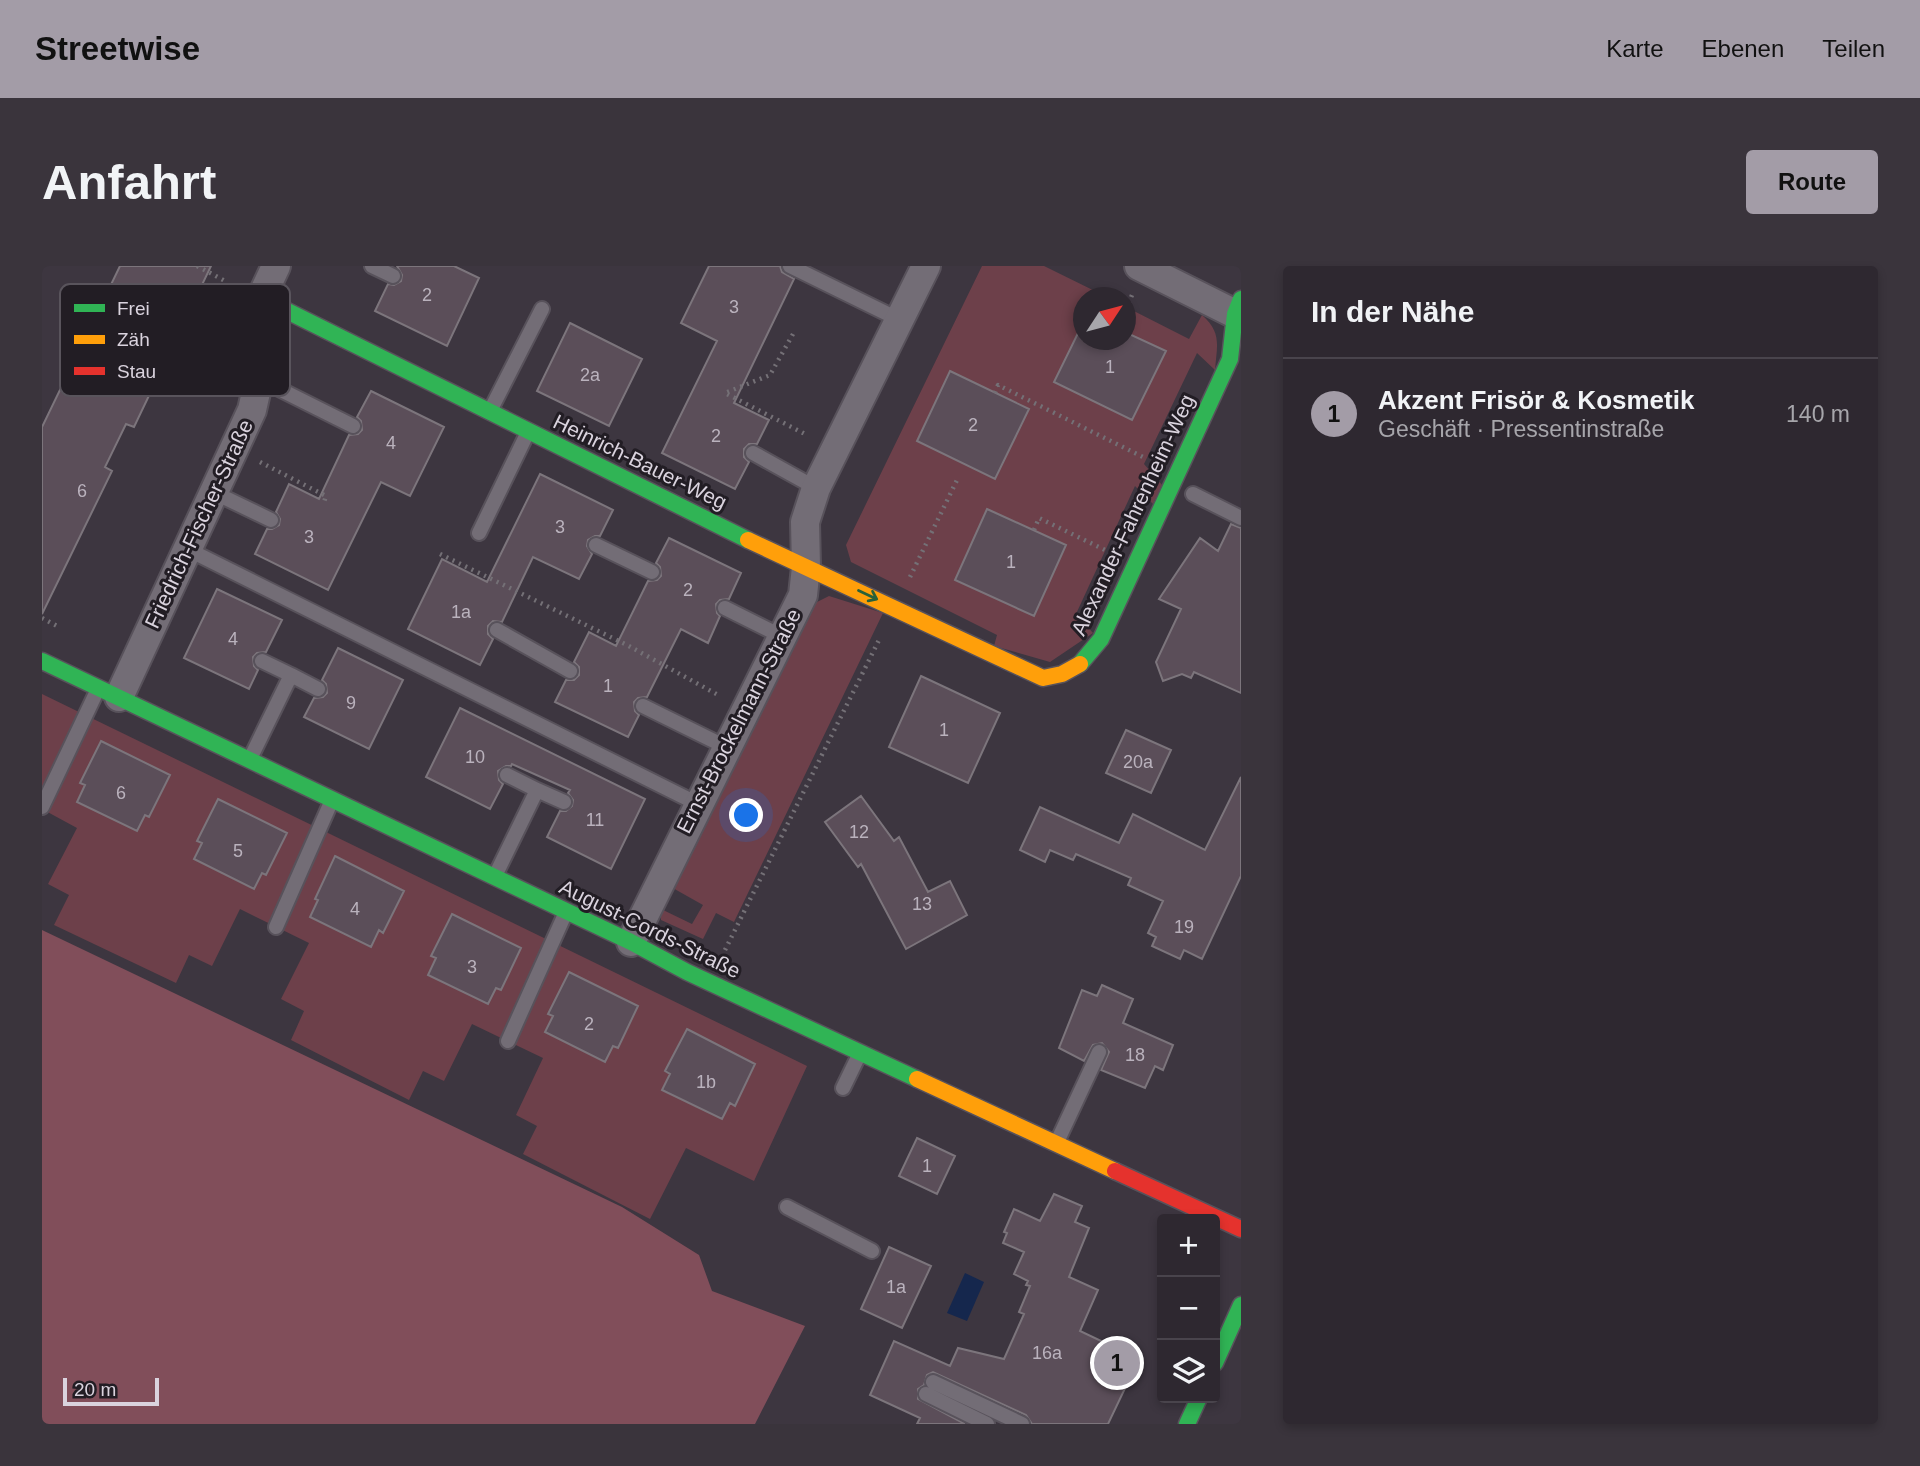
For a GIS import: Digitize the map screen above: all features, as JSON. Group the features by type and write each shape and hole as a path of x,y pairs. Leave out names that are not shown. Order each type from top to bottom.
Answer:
{"street":[{"name":"Friedrich-Fischer-Straße","path":"268,284 276,266"},
{"name":"Ernst-Brockelmann-Straße","path":"631,942 803,595 806,567 805,522 816,488 926,266"},
{"path":"1139,266 1238,306"},
{"name":"Alexander-Fahrenheim-Weg","path":"1002,660 1042,678 1059,677 1074,670 1089,656 1101,639 1230,359 1238,306"},
{"name":"Heinrich-Bauer-Weg","path":"290,312 806,567 1002,660"},
{"name":"Friedrich-Fischer-Straße","path":"109,693 187,549 252,410 255,396"},
{"name":"August-Cords-Straße","path":"42,661 631,942 687,972 1241,1229"},
{"path":"1220,1352 1241,1305"},
{"path":"1187,1424 1197,1403"}],"lane":[{"path":"372,266 393,276"},
{"path":"790,266 900,320"},
{"path":"490,412 542,309"},
{"path":"290,394 353,426"},
{"path":"479,533 529,431"},
{"path":"753,453 816,488"},
{"path":"214,492 271,520"},
{"path":"1194,495 1241,518"},
{"path":"596,545 652,572"},
{"path":"187,549 698,804"},
{"path":"725,608 781,636"},
{"path":"497,630 570,671"},
{"path":"262,661 318,689"},
{"path":"250,760 291,675"},
{"path":"42,807 109,693"},
{"path":"643,706 726,747"},
{"path":"507,775 564,802"},
{"path":"495,877 537,790"},
{"path":"276,926 333,799"},
{"path":"508,1041 566,911"},
{"path":"843,1088 861,1052"},
{"path":"1057,1142 1099,1052"},
{"path":"787,1207 872,1251"},
{"path":"987,1424 929,1388 1022,1424"}],"path":[{"path":"197,266 227,282"},
{"path":"793,334 770,375 725,393 807,435"},
{"path":"995,393 998,385 1146,457 1172,485"},
{"path":"234,449 326,496 324,502"},
{"path":"724,953 957,480"},
{"path":"1034,530 1039,518 1050,523 1105,551 1129,577"},
{"path":"440,554 745,709"}],"shaded area":[{"path":"982,266 1044,266 1087,287 1073,287 1073,350 1136,350 1136,312 1189,339 1202,315 1213,328 1217,340 1215,370 1197,353 1144,464 1162,485 1153,504 1135,486 1076,614 1093,633 1050,662 994,646 997,635 851,562 846,545"},
{"path":"829,596 883,613 734,922 716,913 703,939 661,920 661,909 692,924 703,905 671,887 807,613 815,603"},
{"path":"42,694 807,1066 754,1181 686,1148 650,1219 523,1154 537,1126 516,1115 543,1058 472,1024 444,1081 423,1071 409,1100 291,1040 304,1011 281,999 309,943 240,909 212,966 189,955 176,983 54,925 69,895 48,884 77,828 42,809"},
{"path":"42,930 622,1207 699,1255 712,1291 805,1326 755,1424 42,1424"}],"water":[{"path":"965,1273 984,1282 967,1321 947,1313"}],"building":[{"path":"120,266 211,266 202,284 111,284"},
{"path":"397,266 454,266 479,278 447,346 375,311 388,284 394,285 401,281 402,275"},
{"path":"709,266 780,266 782,272 794,279 734,403 769,420 757,444 749,444 744,449 744,457 749,462 735,489 662,453 717,341 681,323"},
{"path":"570,323 642,359 609,426 537,391"},
{"path":"1136,337 1166,351 1132,420 1054,382 1073,343 1073,350 1136,350"},
{"path":"950,371 1029,409 995,479 917,441"},
{"path":"60,390 60,396 149,396 134,427 126,424 105,467 112,471 42,614 42,427"},
{"path":"371,391 444,427 410,496 381,482 328,590 255,554 267,529 279,525 280,519 276,512 289,484 319,499 349,435 358,434 362,430 361,421 357,417"},
{"path":"540,474 613,510 600,536 588,540 587,546 592,554 579,579 533,557 502,622 493,621 488,626 488,634 493,639 480,665 408,629 442,559 487,582"},
{"path":"987,509 1066,545 1034,616 955,580"},
{"path":"1231,524 1241,528 1241,693 1194,672 1191,678 1182,674 1163,681 1156,662 1181,609 1159,599 1200,538 1218,551"},
{"path":"669,538 741,573 729,599 720,600 716,604 720,616 708,643 681,629 647,697 638,698 634,702 635,711 639,715 628,737 555,702 566,680 574,680 579,675 579,667 574,662 589,632 616,646 648,581 657,580 661,576 660,567 656,563"},
{"path":"217,589 282,620 266,652 257,653 253,657 254,666 258,670 249,689 184,658"},
{"path":"338,648 403,680 369,749 304,717 314,698 323,697 327,693 326,684 322,680"},
{"path":"921,676 1000,713 968,783 889,747"},
{"path":"460,708 645,799 611,869 547,837 560,811 566,811 572,806 573,800 568,793 570,790 512,764 498,771 499,780 503,784 490,809 426,777"},
{"path":"1126,730 1171,750 1151,793 1106,773"},
{"path":"101,741 170,775 149,817 145,815 137,831 77,802 85,785 80,783"},
{"path":"1241,777 1241,876 1202,959 1184,950 1180,959 1152,946 1156,937 1148,933 1163,901 1128,885 1131,878 1076,854 1073,860 1050,850 1045,862 1020,850 1040,807 1119,843 1133,814 1205,850"},
{"path":"861,796 894,841 899,837 928,892 950,881 967,915 906,949 861,864 858,867 825,822"},
{"path":"218,799 287,833 266,875 262,873 254,889 194,859 202,843 197,841"},
{"path":"335,856 404,891 383,933 379,930 371,947 310,917 318,900 315,899"},
{"path":"452,914 521,948 501,990 496,988 488,1004 428,975 436,958 431,956"},
{"path":"569,972 638,1006 618,1048 613,1046 605,1062 545,1032 553,1016 548,1014"},
{"path":"1102,985 1133,999 1123,1023 1173,1045 1163,1070 1155,1066 1145,1088 1101,1070 1109,1052 1102,1043 1093,1045 1084,1061 1059,1048 1082,990 1097,996"},
{"path":"687,1029 755,1064 735,1106 730,1103 722,1119 662,1090 670,1074 665,1071"},
{"path":"917,1138 955,1156 937,1194 899,1176"},
{"path":"1054,1194 1082,1206 1075,1222 1089,1228 1069,1277 1098,1290 1080,1331 1139,1359 1108,1424 1032,1424 1026,1415 933,1372 927,1375 924,1385 918,1389 918,1399 965,1424 917,1424 920,1418 870,1395 894,1341 950,1366 958,1348 1004,1359 1024,1314 1019,1312 1030,1286 1026,1285 1028,1281 1014,1274 1024,1252 1003,1243 1007,1233 1004,1232 1014,1209 1040,1221"},
{"path":"889,1247 931,1266 902,1328 861,1309"}],"traffic: fast":[{"path":"1080,664 1101,639 1230,359 1235,314 1241,299"},
{"path":"290,312 748,540"},
{"path":"42,661 631,942 687,972 917,1079"},
{"path":"1220,1352 1241,1305"},
{"path":"1187,1424 1197,1403"}],"traffic: slow":[{"path":"748,540 1043,678 1062,674 1080,664"},
{"path":"917,1079 1115,1171"}],"traffic: jam":[{"path":"1115,1171 1241,1229"}],"place":[{"name":"Akzent Frisör & Kosmetik","path":"1117,1363"}]}
